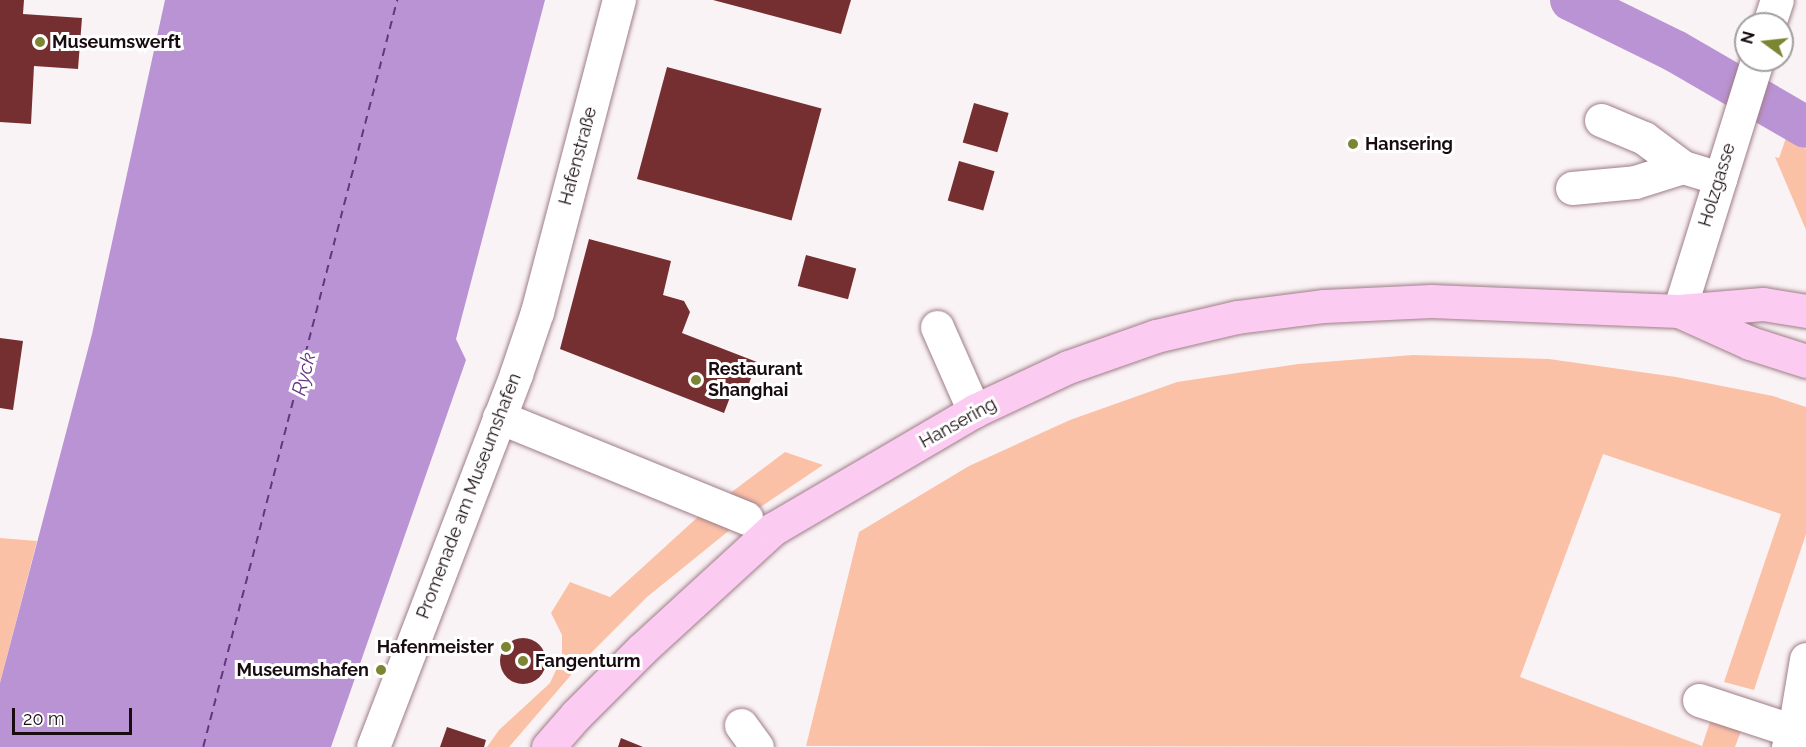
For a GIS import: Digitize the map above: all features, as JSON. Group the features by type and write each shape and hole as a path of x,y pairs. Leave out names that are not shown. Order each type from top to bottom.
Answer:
{"main road":[{"name":"Hansering","path":"548,747 576,715 642,649 773,530 974,411 1068,367 1156,336 1237,317 1324,306 1431,301 1679,311 1763,303 1806,311"},
{"name":"Hansering","path":"1679,311 1750,343 1806,361"}],"street":[{"name":"Hafenstraße","path":"537,312 619,0"},
{"name":"Holzgasse","path":"1679,311 1753,72"},
{"path":"1601,120 1644,138 1683,167 1720,178"},
{"path":"1572,188 1635,182 1683,167"},
{"name":"Promenade am Museumshafen","path":"373,747 537,312"},
{"path":"937,327 974,411"},
{"path":"499,417 746,518"},
{"path":"1699,700 1796,733 1806,658"}],"shaded area":[{"path":"1786,138 1806,149 1806,230 1775,157 1779,158"},
{"path":"1413,355 1549,359 1676,377 1773,396 1806,407 1806,534 1754,690 1724,682 1781,514 1603,454 1520,677 1702,746 1713,713 1744,723 1735,747 806,746 859,532 969,466 1070,420 1177,382 1298,364"},
{"path":"785,452 823,465 759,508 729,494"},
{"path":"700,515 731,529 647,597 584,660 509,747 487,747 499,730 550,683 562,657 562,635 551,613 570,582 610,597"},
{"path":"0,538 37,541 0,683"}],"water":[{"name":"Museumshafen","path":"165,0 545,0 456,339 466,360 331,747 0,747 0,683 92,334"}],"building":[{"name":"Museumswerft","path":"0,0 24,0 23,14 82,18 78,69 34,66 31,124 0,122"},
{"path":"713,0 851,0 841,34"},
{"path":"667,67 822,108 792,220 637,179"},
{"path":"974,103 1009,113 997,152 963,142"},
{"path":"959,161 995,171 983,211 948,200"},
{"path":"589,239 671,261 663,295 684,301 690,312 682,333 757,362 744,397 732,392 724,413 560,349"},
{"path":"806,255 856,268 848,299 798,286"},
{"path":"0,338 23,341 13,410 0,408"},
{"name":"Fangenturm","path":"523,638 539,645 546,661 539,677 523,684 507,677 500,661 507,645"},
{"path":"447,727 486,740 484,747 440,747"},
{"path":"621,738 643,747 618,747"}],"waterway":[{"path":"1571,0 1675,51 1806,127"}],"ferry route":[{"path":"203,747 397,0"}],"place":[{"name":"Museumswerft","path":"40,42"},
{"name":"Hansering","path":"1353,144"},
{"name":"Restaurant Shanghai","path":"696,380"},
{"name":"Hafenmeister","path":"506,647"},
{"name":"Fangenturm","path":"523,661"},
{"name":"Museumshafen","path":"381,670"}],"water label":[{"name":"Ryck","path":"304,374"}]}
